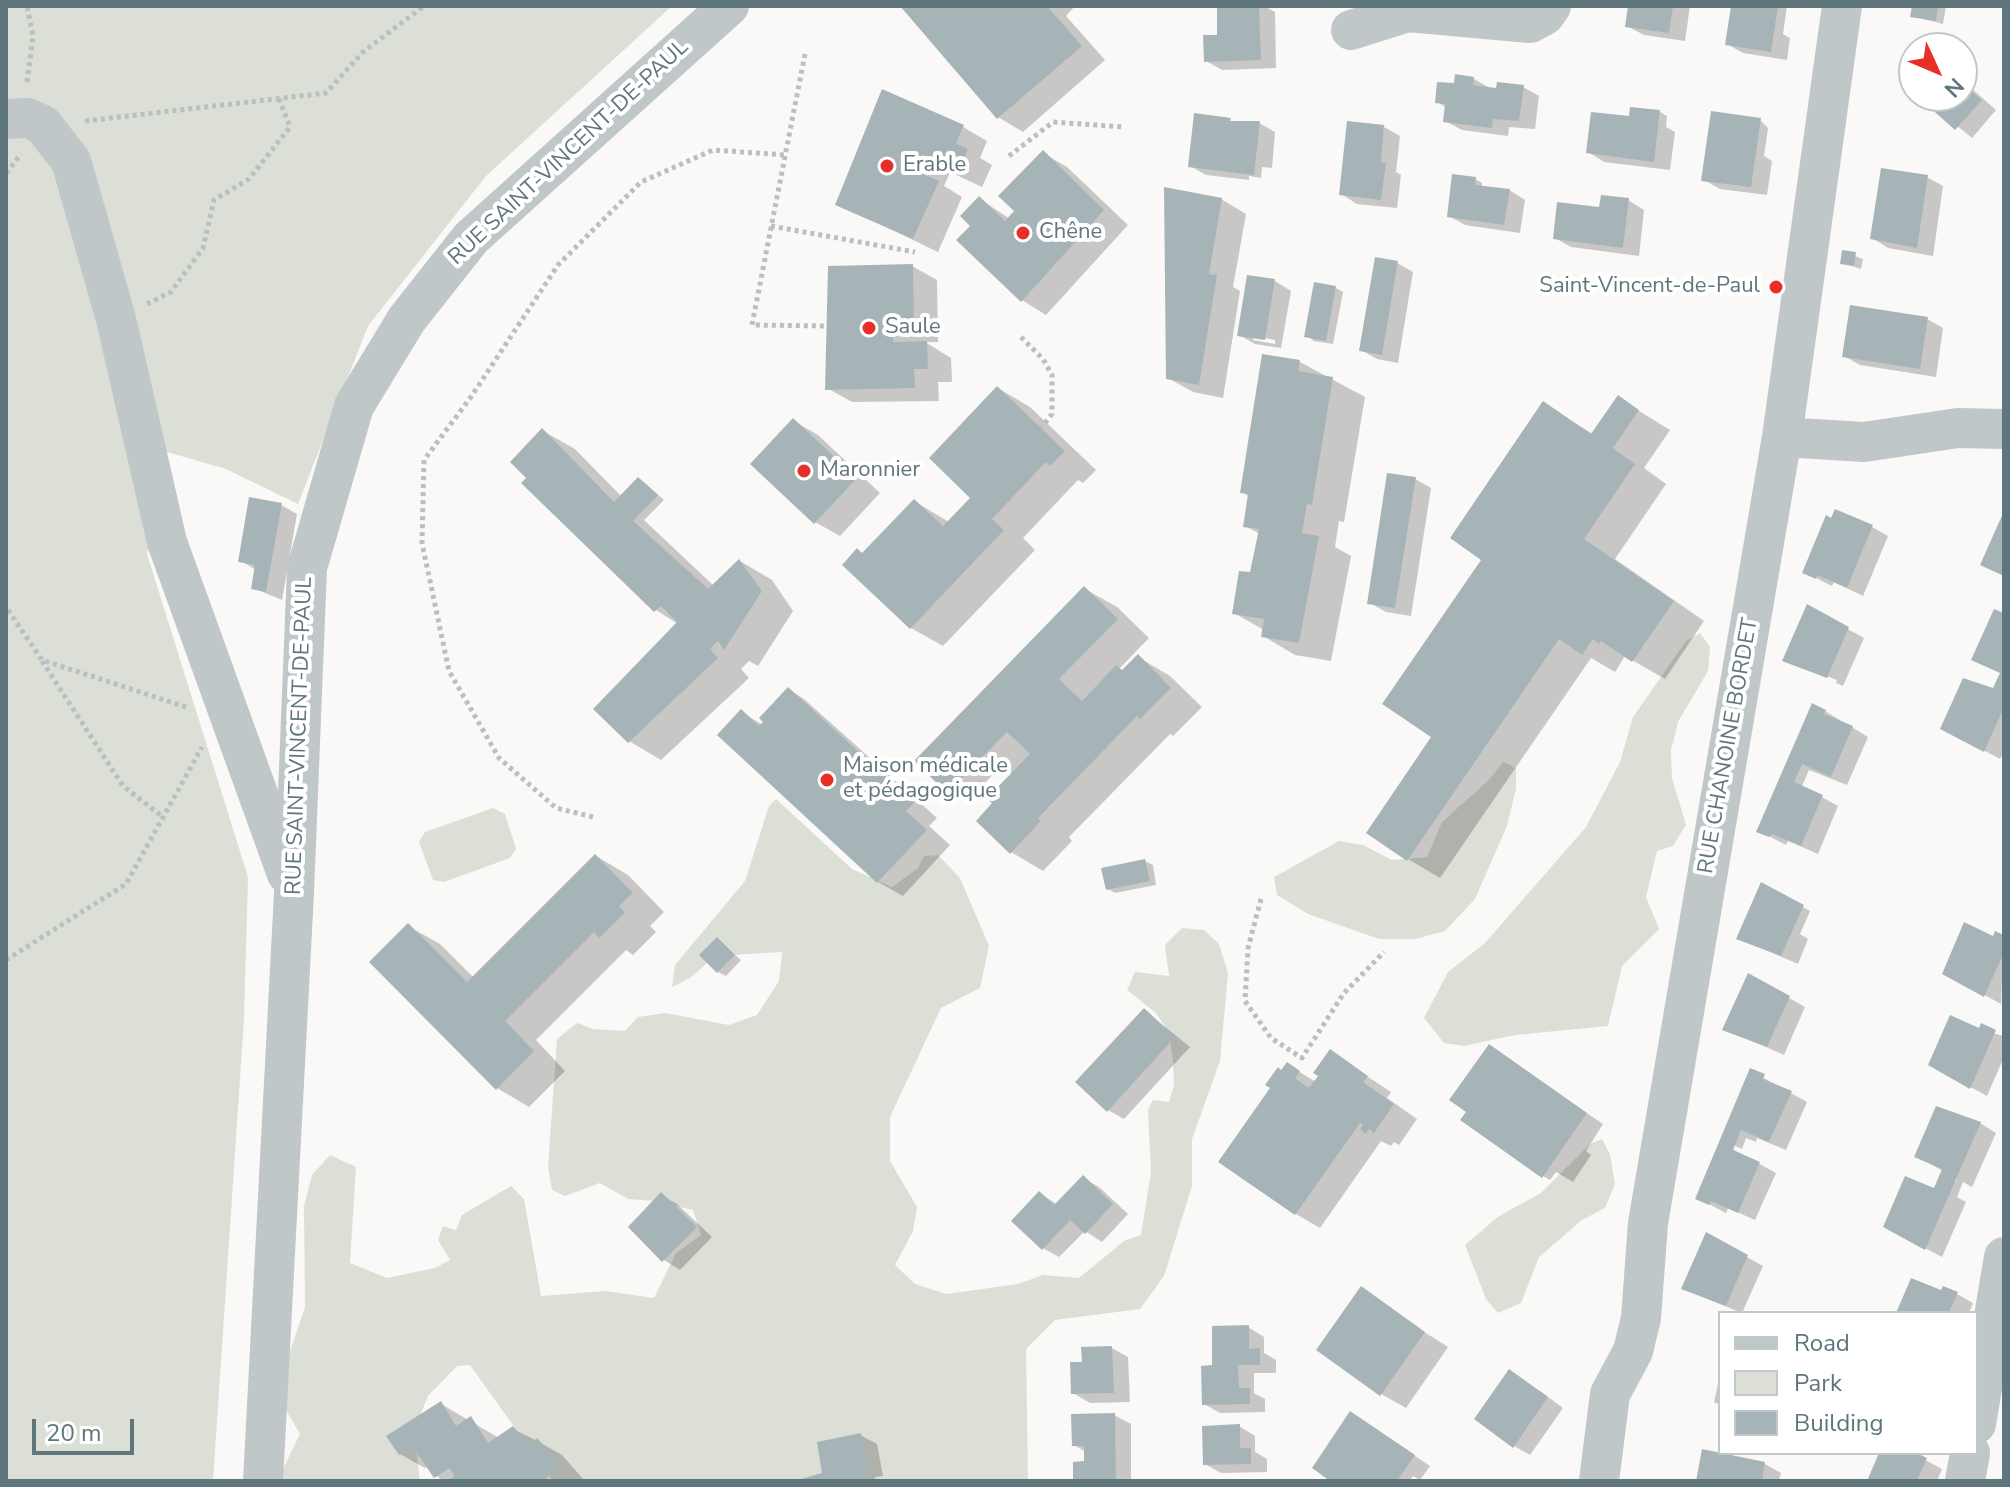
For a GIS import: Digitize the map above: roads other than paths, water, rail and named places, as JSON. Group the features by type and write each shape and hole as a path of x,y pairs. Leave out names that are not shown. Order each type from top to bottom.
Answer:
{"street":[{"name":"RUE SAINT-VINCENT-DE-PAUL","path":"263,1481 294,893 307,568 354,406 407,319 471,238 729,6"},
{"path":"1351,30 1408,12 1530,23 1545,15 1551,6"},
{"name":"RUE CHANOINE BORDET","path":"1599,1481 1610,1394 1633,1351 1641,1318 1648,1223 1782,437 1842,6"},
{"path":"26,121 71,161 116,319 167,542 294,893"},
{"path":"1782,437 1864,442 1958,428 2004,429"},
{"path":"1978,1412 2004,1257"},
{"path":"1965,1481 1970,1455"}],"place":[{"name":"Erable","path":"887,166"},
{"name":"Chêne","path":"1023,233"},
{"name":"Saint-Vincent-de-Paul","path":"1776,287"},
{"name":"Saule","path":"869,328"},
{"name":"Maronnier","path":"804,471"},
{"name":"Maison médicale et pédagogique","path":"827,780"}]}
